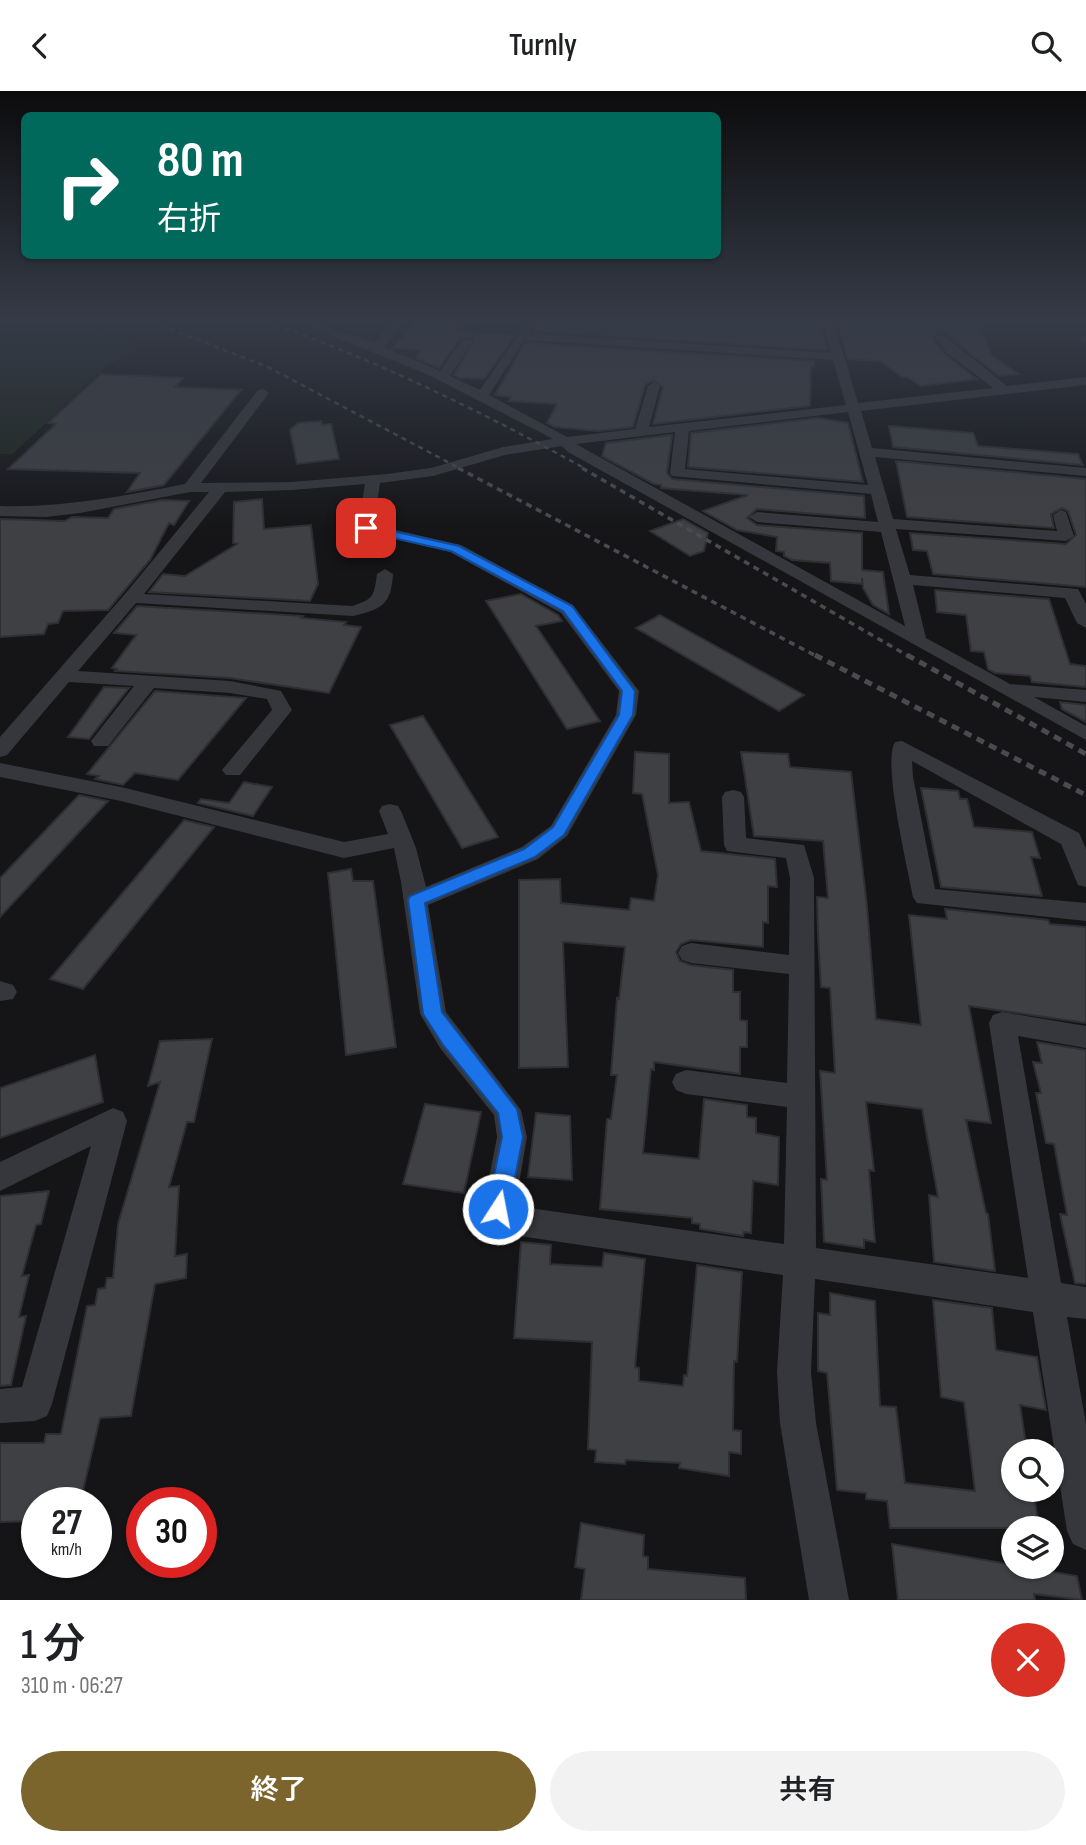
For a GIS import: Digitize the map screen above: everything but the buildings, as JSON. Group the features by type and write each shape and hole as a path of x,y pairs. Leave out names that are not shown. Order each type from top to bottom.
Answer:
{"street":[{"path":"474,392 1086,734"},
{"path":"482,396 484,392"},
{"path":"641,432 652,392"},
{"path":"848,392 903,579 918,641"},
{"path":"0,511 46,512 190,488 292,486 433,472 503,451 565,441 974,392"},
{"path":"190,488 263,393"},
{"path":"682,429 677,473 876,490"},
{"path":"865,452 1086,472"},
{"path":"373,479 366,528 455,548 567,609 629,691 626,715 559,831 530,853 416,900"},
{"path":"0,750 131,598 220,487"},
{"path":"757,517 1066,536 1061,515"},
{"path":"131,598 353,611 373,605 383,595 385,574"},
{"path":"903,579 1072,593 1086,623"},
{"path":"64,676 230,687 274,695 282,709 233,770"},
{"path":"101,741 148,682"},
{"path":"1004,688 1086,696"},
{"path":"1086,879 1071,839 902,747 902,777 926,897 1086,912"},
{"path":"0,770 121,794 344,850 401,839"},
{"path":"733,797 735,845 796,851 802,878 800,1263 794,1372 798,1423 829,1600"},
{"path":"390,811 401,839 416,900 433,1014 450,1040 507,1109 512,1137 498,1209 508,1219 1086,1303"},
{"path":"691,953 802,966"},
{"path":"1086,1037 1002,1023 1086,1531"},
{"path":"686,1082 801,1097"},
{"path":"0,1177 113,1121 35,1404 0,1406"}],"shaded area":[{"path":"0,392 78,392 13,454 0,454"}],"railway":[{"path":"316,392 461,469"},
{"path":"437,392 586,469"},
{"path":"458,468 818,657"},
{"path":"582,468 910,657"},
{"path":"815,655 1086,795"},
{"path":"907,655 1086,754"}],"route":[{"path":"366,528 455,548 567,609 629,691 626,715 559,831 530,853 416,900 433,1014 450,1040 507,1109 512,1137 498,1209"}]}
